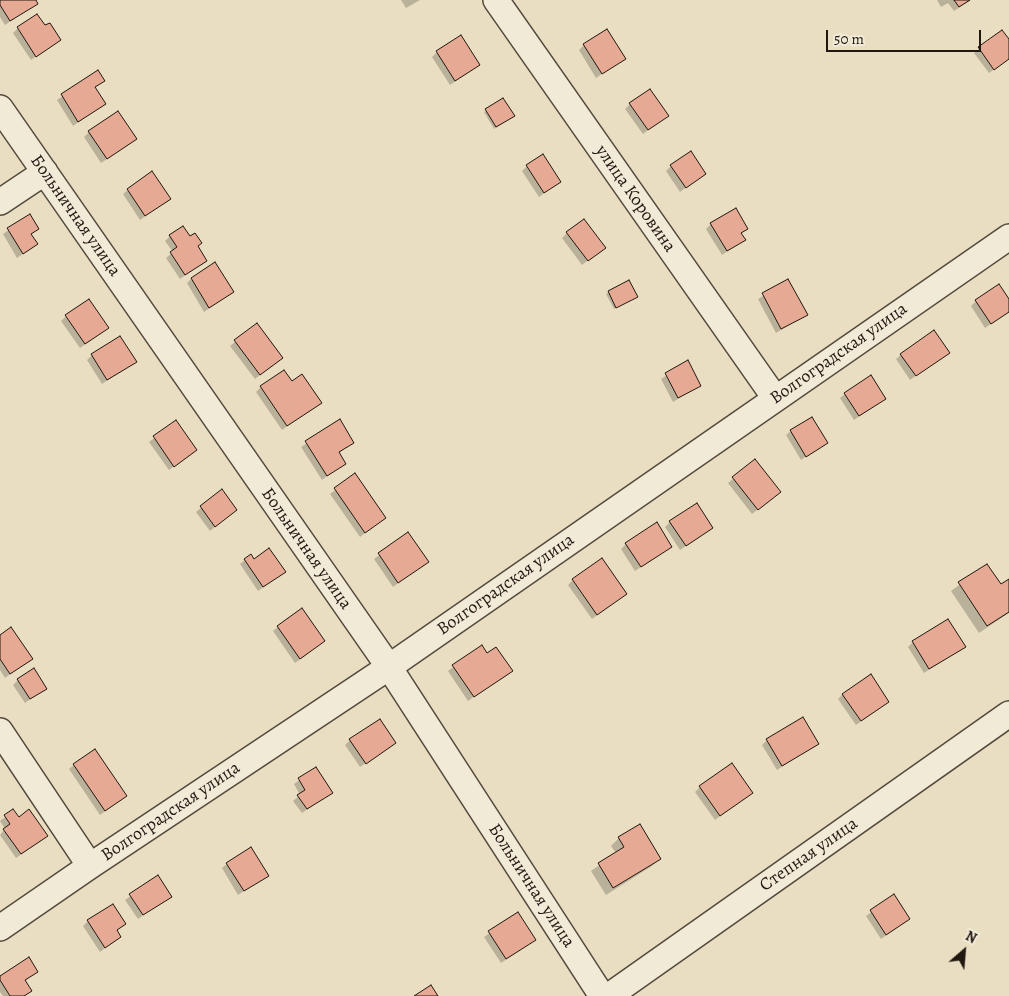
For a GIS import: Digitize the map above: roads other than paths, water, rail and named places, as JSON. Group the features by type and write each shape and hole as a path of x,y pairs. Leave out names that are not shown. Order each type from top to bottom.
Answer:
{"street":[{"name":"улица Коровина","path":"496,0 775,398"},
{"name":"Больничная улица","path":"0,108 389,667 602,996"},
{"path":"0,202 45,172"},
{"name":"Волгоградская улица","path":"0,928 389,667 1009,237"},
{"name":"Степная улица","path":"609,996 1009,714"},
{"path":"0,731 90,866"}]}
